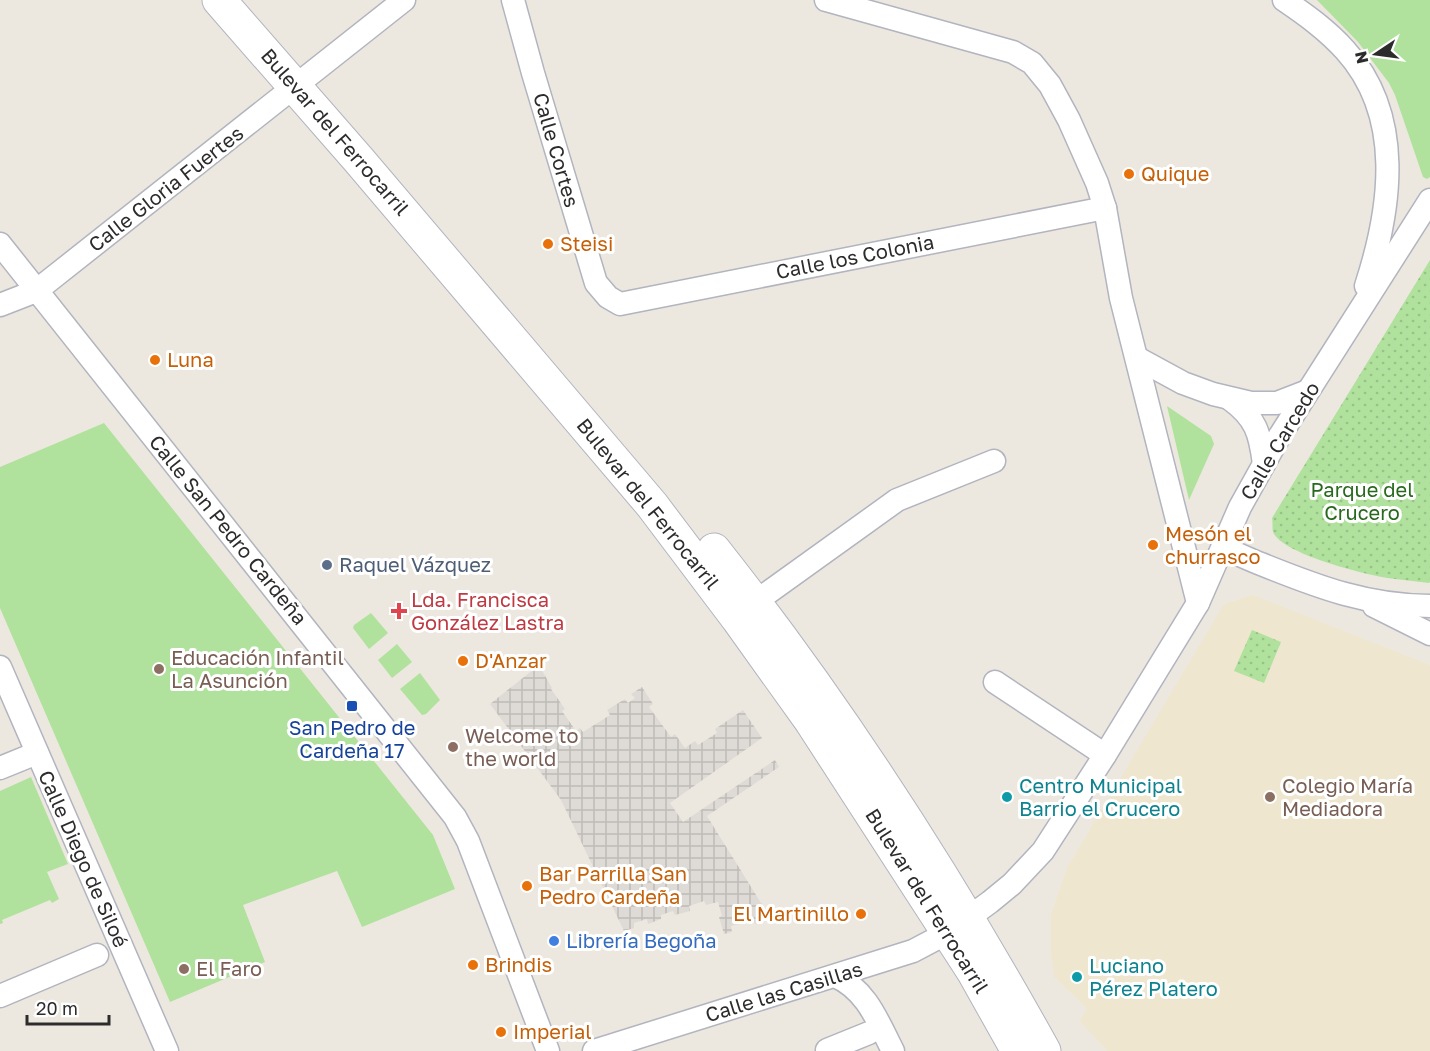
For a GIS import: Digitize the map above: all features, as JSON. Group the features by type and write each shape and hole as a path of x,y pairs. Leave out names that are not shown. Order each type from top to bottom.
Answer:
{"main road":[{"name":"Bulevar del Ferrocarril","path":"219,0 380,150 602,411 755,602 871,765 958,925 973,970 1018,1051"},
{"name":"Bulevar del Ferrocarril","path":"246,0 303,80 652,505 738,619 958,925 1044,1051"}],"street":[{"name":"Calle Gloria Fuertes","path":"0,305 36,291 404,0"},
{"name":"Calle Cortes","path":"513,0 596,283 608,297"},
{"path":"826,0 1013,52 1032,63 1050,85 1069,120 1097,183 1105,208 1121,298 1198,603"},
{"name":"Calle Carcedo","path":"1284,0 1306,8 1346,51 1367,82 1382,120 1388,153 1388,188 1382,232 1356,319"},
{"name":"Calle Carcedo","path":"958,925 1012,884 1043,851 1198,603 1240,507 1264,464 1430,200"},
{"name":"Calle los Colonia","path":"608,297 620,304 1105,208"},
{"name":"Calle San Pedro Cardeña","path":"0,244 455,817 468,841 548,1051"},
{"path":"1137,358 1183,383 1213,394 1264,404 1292,398 1308,391"},
{"path":"1226,396 1252,419 1262,445 1264,464"},
{"path":"755,602 897,500 994,461"},
{"path":"1223,548 1285,574 1359,599 1430,634"},
{"path":"1359,599 1389,604 1430,606"},
{"name":"Calle Diego de Siloé","path":"0,667 166,1051"},
{"path":"995,682 1105,755"},
{"path":"0,768 37,753"},
{"name":"Calle las Casillas","path":"594,1051 913,951 958,925"},
{"path":"0,996 97,955"},
{"path":"866,1000 873,964"},
{"path":"835,976 852,986 866,1000 893,1051"},
{"path":"827,1050 869,1033"}],"shaded area":[{"name":"Colegio María Mediadora","path":"1253,595 1430,665 1430,1051 1107,1051 1080,1021 1087,1008 1054,977 1051,953 1051,915 1067,868 1224,604"},
{"path":"539,665 551,689 565,709 562,711 576,731 580,728 583,732 610,715 607,710 625,699 628,703 635,698 631,694 642,687 653,704 649,707 671,737 675,734 685,748 695,741 698,745 717,733 715,729 743,710 762,738 670,803 683,822 775,760 779,767 707,816 771,919 755,924 753,920 731,926 732,932 724,934 718,902 706,905 704,901 689,906 690,911 675,915 673,911 661,915 661,919 648,924 647,919 634,923 634,928 624,931 561,800 490,704"}],"green space":[{"path":"1317,0 1430,0 1430,177 1427,179 1423,177 1389,83 1358,42"},
{"name":"Parque del Crucero","path":"1430,260 1429,583 1376,576 1307,555 1280,540 1273,532 1272,518"},
{"path":"1167,406 1211,436 1214,444 1189,500"},
{"path":"104,423 433,835 455,889 362,927 337,871 243,905 265,962 170,1002 0,608 0,467"},
{"path":"371,613 388,633 369,649 353,628"},
{"path":"1252,630 1281,642 1264,683 1234,671"},
{"path":"397,644 412,662 392,678 378,660"},
{"path":"420,673 440,700 422,715 400,689"},
{"path":"31,777 68,864 47,872 59,899 52,903 50,900 2,920 3,923 0,924 0,791"}],"place":[{"name":"Quique","path":"1129,174"},
{"name":"Steisi","path":"548,244"},
{"name":"Luna","path":"155,360"},
{"name":"Mesón el churrasco","path":"1153,545"},
{"name":"Raquel Vázquez","path":"327,565"},
{"name":"Lda. Francisca González Lastra","path":"399,611"},
{"name":"D'Anzar","path":"463,661"},
{"name":"Educación Infantil La Asunción","path":"159,669"},
{"name":"San Pedro de Cardeña 17","path":"352,706"},
{"name":"Welcome to the world","path":"453,747"},
{"name":"Centro Municipal Barrio el Crucero","path":"1007,797"},
{"name":"Colegio María Mediadora","path":"1270,797"},
{"name":"Bar Parrilla San Pedro Cardeña","path":"527,886"},
{"name":"El Martinillo","path":"861,914"},
{"name":"Librería Begoña","path":"554,941"},
{"name":"Brindis","path":"473,965"},
{"name":"El Faro","path":"184,969"},
{"name":"Luciano Pérez Platero","path":"1077,977"},
{"name":"Imperial","path":"501,1032"}]}
